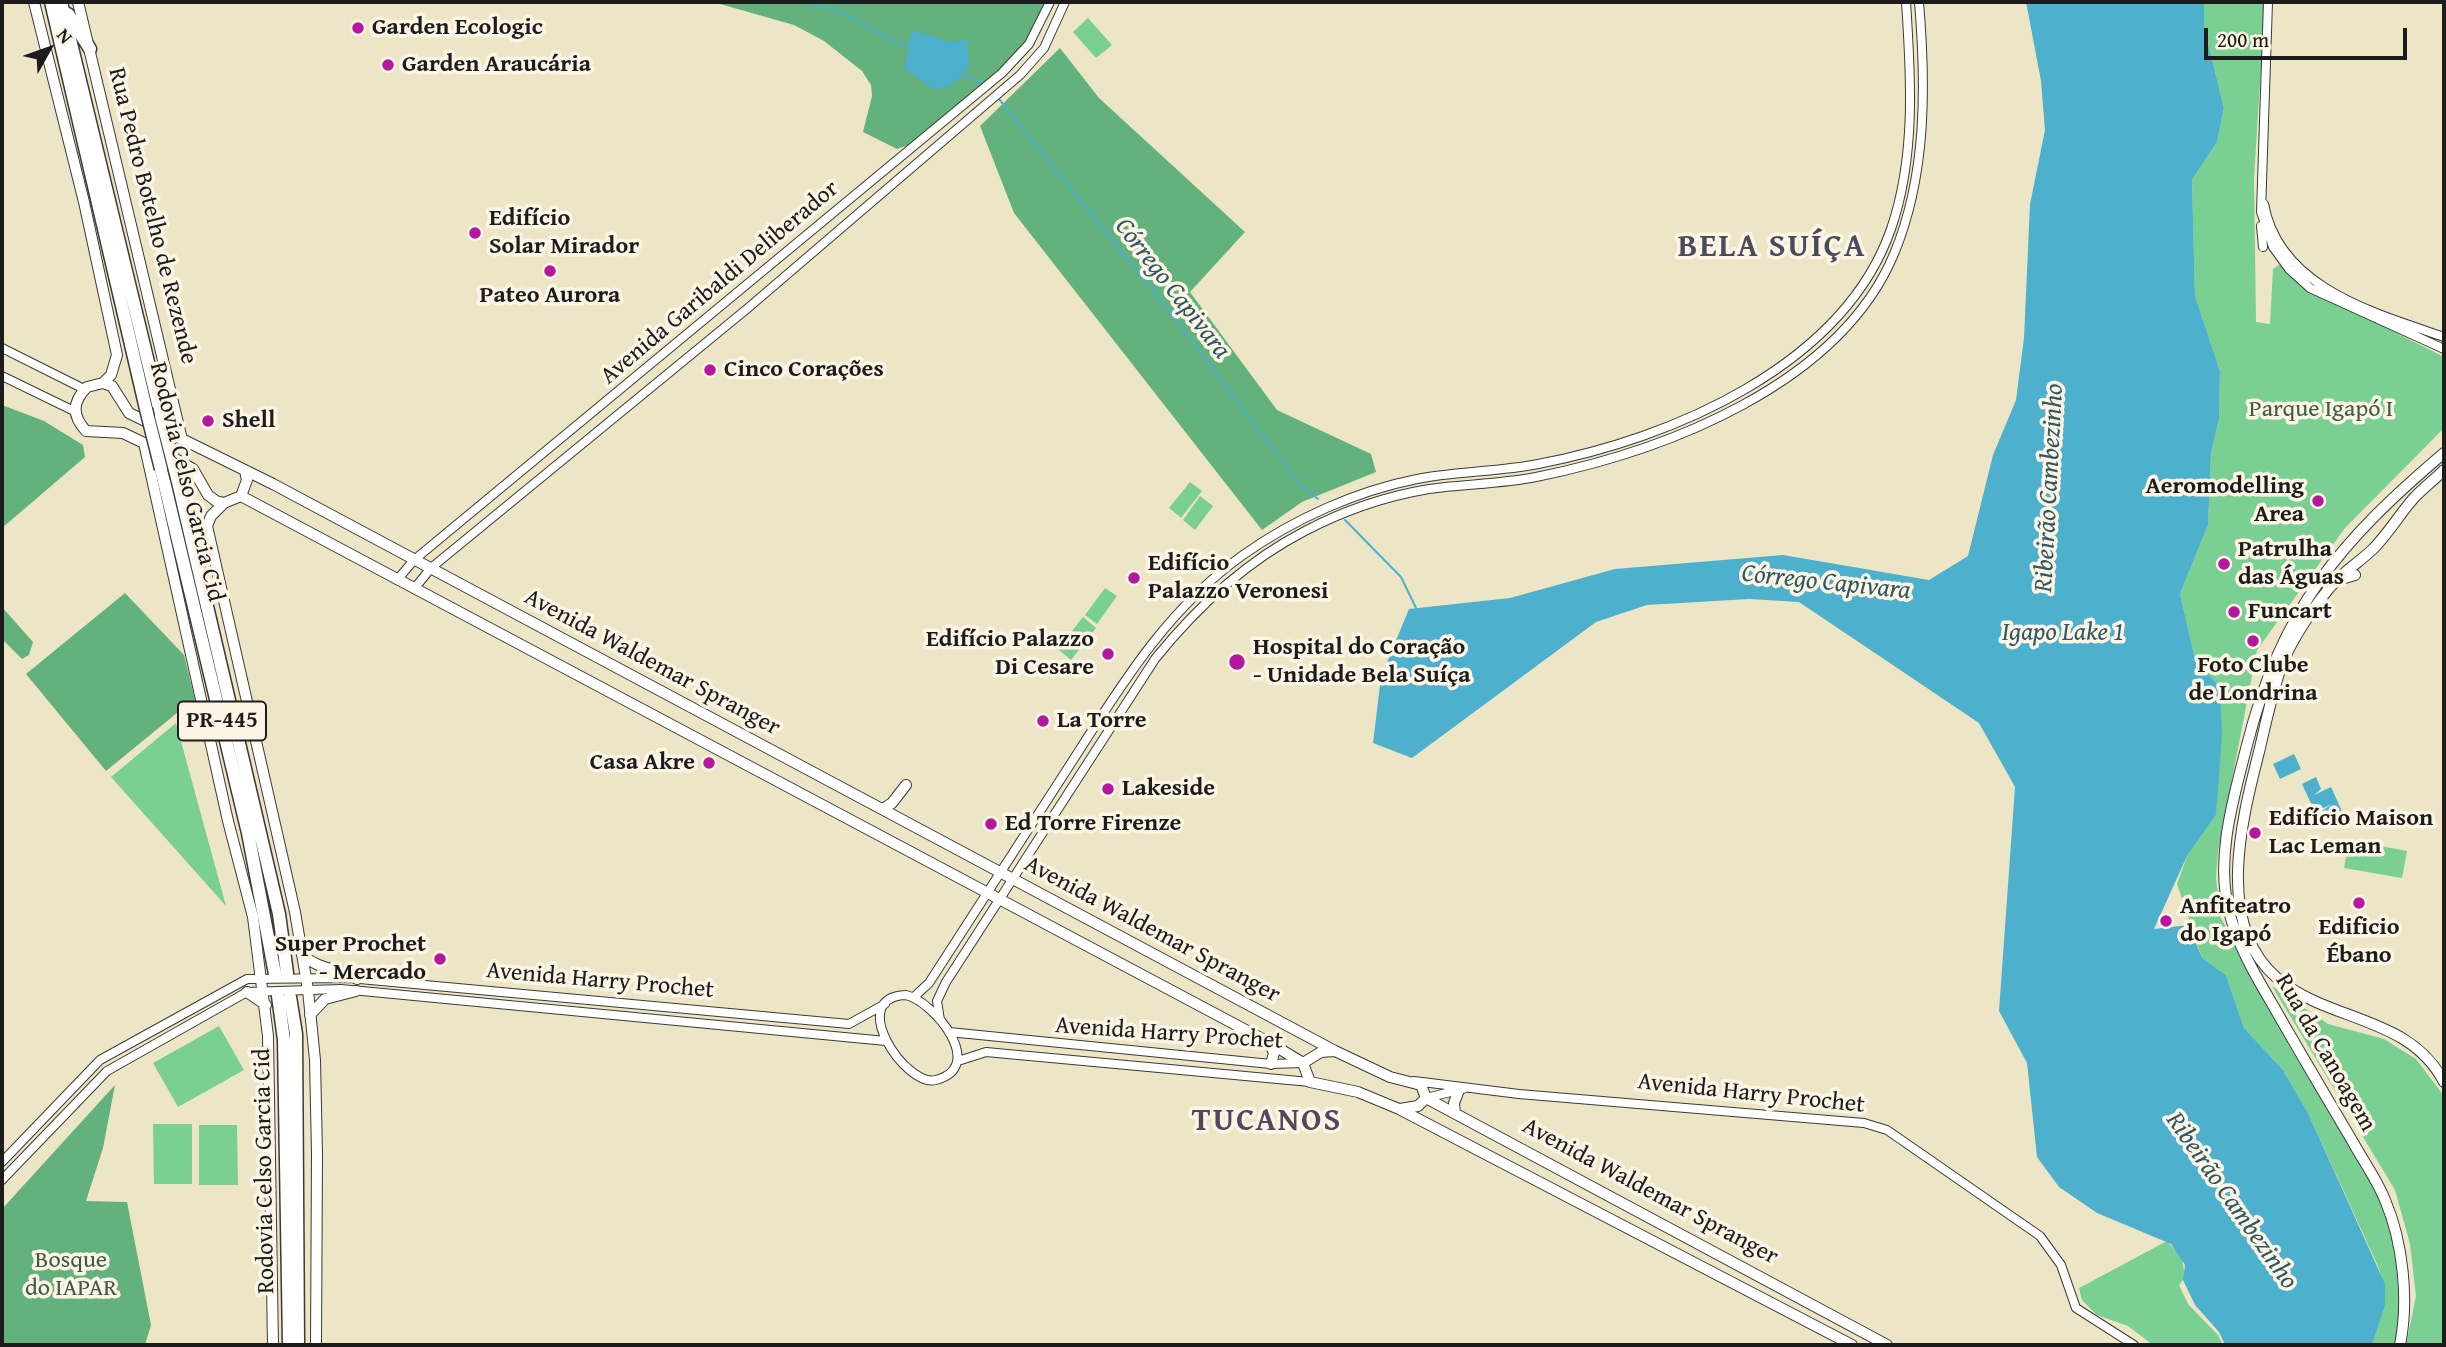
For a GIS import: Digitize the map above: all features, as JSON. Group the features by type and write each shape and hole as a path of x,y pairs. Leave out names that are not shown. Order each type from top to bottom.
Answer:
{"highway":[{"name":"Rodovia Celso Garcia Cid","path":"51,2 281,973 279,914 177,478 61,2"},
{"path":"61,2 90,49"},
{"name":"Rodovia Celso Garcia Cid","path":"289,1345 284,997 296,1034 298,1345"}],"main road":[{"path":"34,2 84,202 117,355 111,375 103,383 84,390 74,411 86,431 123,433 193,469 208,495 223,503 241,496 247,480 245,471"},
{"name":"Rua Pedro Botelho de Rezende","path":"78,2 182,440"},
{"name":"Avenida Waldemar Spranger","path":"103,383 112,386 129,413 431,568 1335,1051 1390,1077 1421,1085 1426,1098 1887,1345"},
{"name":"Rodovia Celso Garcia Cid","path":"144,443 228,821 250,901 266,1005 271,1140 273,1345"},
{"name":"Rua da Canoagem","path":"2400,1345 2403,1326 2401,1258 2385,1200 2253,972 2228,911 2224,857 2240,773 2259,697 2274,658 2311,592 2346,547 2374,515 2444,453"},
{"path":"2444,471 2411,501 2352,571 2334,581 2283,662 2245,805 2237,856 2240,913 2255,949 2276,978 2331,1010 2375,1022 2408,1040 2434,1066 2444,1082"},
{"name":"Avenida Waldemar Spranger","path":"241,496 1270,1043 1303,1063"},
{"name":"Rodovia Celso Garcia Cid","path":"223,503 211,516 207,526 295,912 306,978 315,1060 316,1345"},
{"path":"2346,547 2352,571"},
{"path":"883,809 892,803 906,785"},
{"path":"302,955 324,970 351,975 357,979"},
{"path":"310,1015 325,999 356,991"},
{"path":"247,992 266,1005"},
{"path":"1270,1043 1274,1053 1271,1064"},
{"path":"1310,1082 1303,1063 1321,1052 1335,1051"},
{"name":"Avenida Waldemar Spranger","path":"1310,1082 1358,1092 1399,1109 1852,1345"},
{"path":"1455,1113 1454,1103 1464,1089"},
{"path":"1399,1109 1418,1106 1426,1098"},
{"path":"1657,1244 1663,1225"}],"street":[{"name":"Avenida Garibaldi Deliberador","path":"397,580 414,560 1002,73 1029,44 1044,19 1050,2"},
{"name":"Avenida Garibaldi Deliberador","path":"414,589 431,568 918,165 1035,61 1057,25 1065,2"},
{"path":"914,997 929,983 1146,648 1188,602 1243,555 1303,519 1362,494 1442,475 1536,465 1622,444 1718,404 1779,366 1827,328 1862,287 1891,228 1902,182 1912,77 1906,2"},
{"path":"940,1020 939,994 1155,659 1196,613 1253,564 1306,530 1401,495 1535,477 1625,456 1724,415 1773,385 1835,338 1873,294 1893,257 1910,206 1921,129 1924,78 1919,2"},
{"path":"2263,247 2261,219 2268,2"},
{"path":"1044,19 1057,25"},
{"path":"1908,127 1921,129"},
{"path":"2263,197 2271,227 2300,271"},
{"path":"2261,219 2280,258 2310,288 2444,349"},
{"path":"2273,247 2321,287 2444,337"},
{"path":"1862,287 1873,294"},
{"path":"2310,288 2334,298 2342,296"},
{"path":"2410,325 2423,340"},
{"path":"2,348 84,390"},
{"path":"2,376 74,411"},
{"path":"1718,404 1724,415"},
{"path":"1702,411 1707,423"},
{"path":"1622,444 1625,456"},
{"name":"Avenida Harry Prochet","path":"2,1162 100,1060 236,982 262,979 357,979 849,1024 885,1004"},
{"path":"356,991 357,979"},
{"name":"Avenida Harry Prochet","path":"247,992 356,991 886,1041"},
{"path":"2,1180 107,1071 247,992"},
{"path":"899,996 914,997 940,1020 957,1047 958,1061 947,1075 930,1081 912,1071 886,1041 879,1018 885,1004 899,996"},
{"name":"Avenida Harry Prochet","path":"949,1032 1271,1064 1303,1063"},
{"name":"Avenida Harry Prochet","path":"958,1061 986,1052 1310,1082"},
{"name":"Avenida Harry Prochet","path":"1411,1081 1440,1082 1464,1089 1864,1124 1887,1130 2040,1236 2061,1265 2076,1308 2097,1324 2134,1345"},
{"name":"Avenida Harry Prochet","path":"1426,1098 1464,1089"}],"green space":[{"path":"713,2 1044,2 1037,23 1008,63 968,99 909,145 897,149 863,132 872,96 871,85 862,71 824,41 794,25"},
{"name":"Parque Igapó I","path":"2204,2 2265,2 2254,179 2256,322 2270,324 2273,269 2280,264 2310,289 2444,357 2444,428 2345,528 2257,650 2218,852 2216,878 2221,918 2292,1051 2380,1196 2395,1245 2399,1304 2396,1345 2372,1345 2384,1305 2384,1286 2377,1264 2308,1113 2283,1070 2244,1028 2226,975 2202,958 2177,884 2187,856 2216,815 2220,687 2195,659 2180,594 2208,525 2211,453 2219,419 2220,371 2195,296 2192,180 2217,142 2224,108 2204,27"},
{"path":"1088,18 1112,45 1096,58 1073,32"},
{"path":"1060,48 1099,98 1245,232 1190,292 1277,410 1371,454 1376,472 1302,502 1262,530 1014,213 980,126"},
{"path":"2,405 44,421 83,445 85,457 2,528"},
{"path":"1190,482 1202,491 1181,518 1169,508"},
{"path":"1200,496 1213,506 1195,530 1183,520"},
{"path":"1105,588 1117,596 1097,624 1085,615"},
{"path":"125,593 184,655 197,708 177,713 106,771 26,674"},
{"path":"2,607 33,642 29,655 22,659 2,639"},
{"path":"1083,617 1096,628 1071,660 1058,649"},
{"path":"176,723 226,906 111,777"},
{"path":"2349,840 2407,851 2402,878 2344,868"},
{"path":"2272,986 2328,1024 2384,1039 2416,1059 2444,1096 2444,1345 2406,1345 2416,1296 2410,1244 2395,1190"},
{"path":"219,1026 244,1070 178,1107 153,1063"},
{"name":"Bosque do IAPAR","path":"115,1085 103,1148 86,1201 127,1202 151,1325 145,1345 2,1345 2,1209"},
{"path":"153,1124 192,1124 192,1184 154,1184"},
{"path":"199,1125 237,1125 238,1185 199,1185"},
{"path":"2167,1241 2182,1258 2185,1278 2179,1285 2188,1304 2218,1335 2223,1345 2153,1345 2128,1326 2097,1315 2082,1300 2079,1288"}],"water":[{"name":"Igapo Lake 1","path":"2026,2 2204,2 2204,27 2224,108 2217,142 2192,180 2195,296 2220,371 2219,419 2211,453 2208,525 2180,594 2195,659 2220,687 2222,735 2216,815 2187,856 2154,929 2189,925 2202,958 2226,975 2244,1028 2283,1070 2308,1113 2385,1284 2385,1305 2372,1345 2225,1345 2219,1332 2195,1305 2183,1280 2185,1265 2171,1244 2097,1213 2059,1187 2037,1157 2027,1063 1999,1011 2015,787 1979,723 1799,602 1749,599 1647,605 1596,622 1412,758 1373,743 1381,677 1409,609 1510,598 1615,569 1783,555 1929,580 1968,556 1993,455 2016,400 2024,338 2030,204 2045,130 2041,81"},
{"path":"912,30 950,42 967,40 969,68 950,86 935,90 904,68"},
{"path":"2294,754 2301,769 2280,779 2273,764"},
{"path":"2316,777 2321,789 2314,795 2331,787 2346,820 2330,827 2322,811 2332,804 2315,812 2302,784"}],"waterway":[{"name":"Córrego Capivara","path":"802,2 837,10 899,44 910,45"},
{"name":"Córrego Capivara","path":"962,75 983,83"},
{"name":"Córrego Capivara","path":"999,99 1166,307 1301,486 1318,499"},
{"name":"Córrego Capivara","path":"1345,520 1401,577 1416,608"}],"place":[{"name":"Garden Ecologic","path":"358,28"},
{"name":"Garden Araucária","path":"388,65"},
{"name":"Edifício Solar Mirador","path":"475,233"},
{"name":"Pateo Aurora","path":"550,271"},
{"name":"Cinco Corações","path":"710,370"},
{"name":"Shell","path":"208,421"},
{"name":"Aeromodelling Area","path":"2318,501"},
{"name":"Patrulha das Águas","path":"2224,564"},
{"name":"Edifício Palazzo Veronesi","path":"1134,578"},
{"name":"Funcart","path":"2234,612"},
{"name":"Foto Clube de Londrina","path":"2253,641"},
{"name":"Edifício Palazzo Di Cesare","path":"1108,654"},
{"name":"Hospital do Coração - Unidade Bela Suíça","path":"1237,662"},
{"name":"La Torre","path":"1043,721"},
{"name":"Casa Akre","path":"709,763"},
{"name":"Lakeside","path":"1108,789"},
{"name":"Ed Torre Firenze","path":"991,824"},
{"name":"Edifício Maison Lac Leman","path":"2255,833"},
{"name":"Edificio Ébano","path":"2359,903"},
{"name":"Anfiteatro do Igapó","path":"2166,921"},
{"name":"Super Prochet - Mercado","path":"440,959"}],"district":[{"name":"BELA SUÍÇA","path":"1772,248"},
{"name":"TUCANOS","path":"1267,1122"}],"water label":[{"name":"Ribeirão Cambezinho","path":"2050,488"},
{"name":"Ribeirão Cambezinho","path":"2231,1201"}]}
